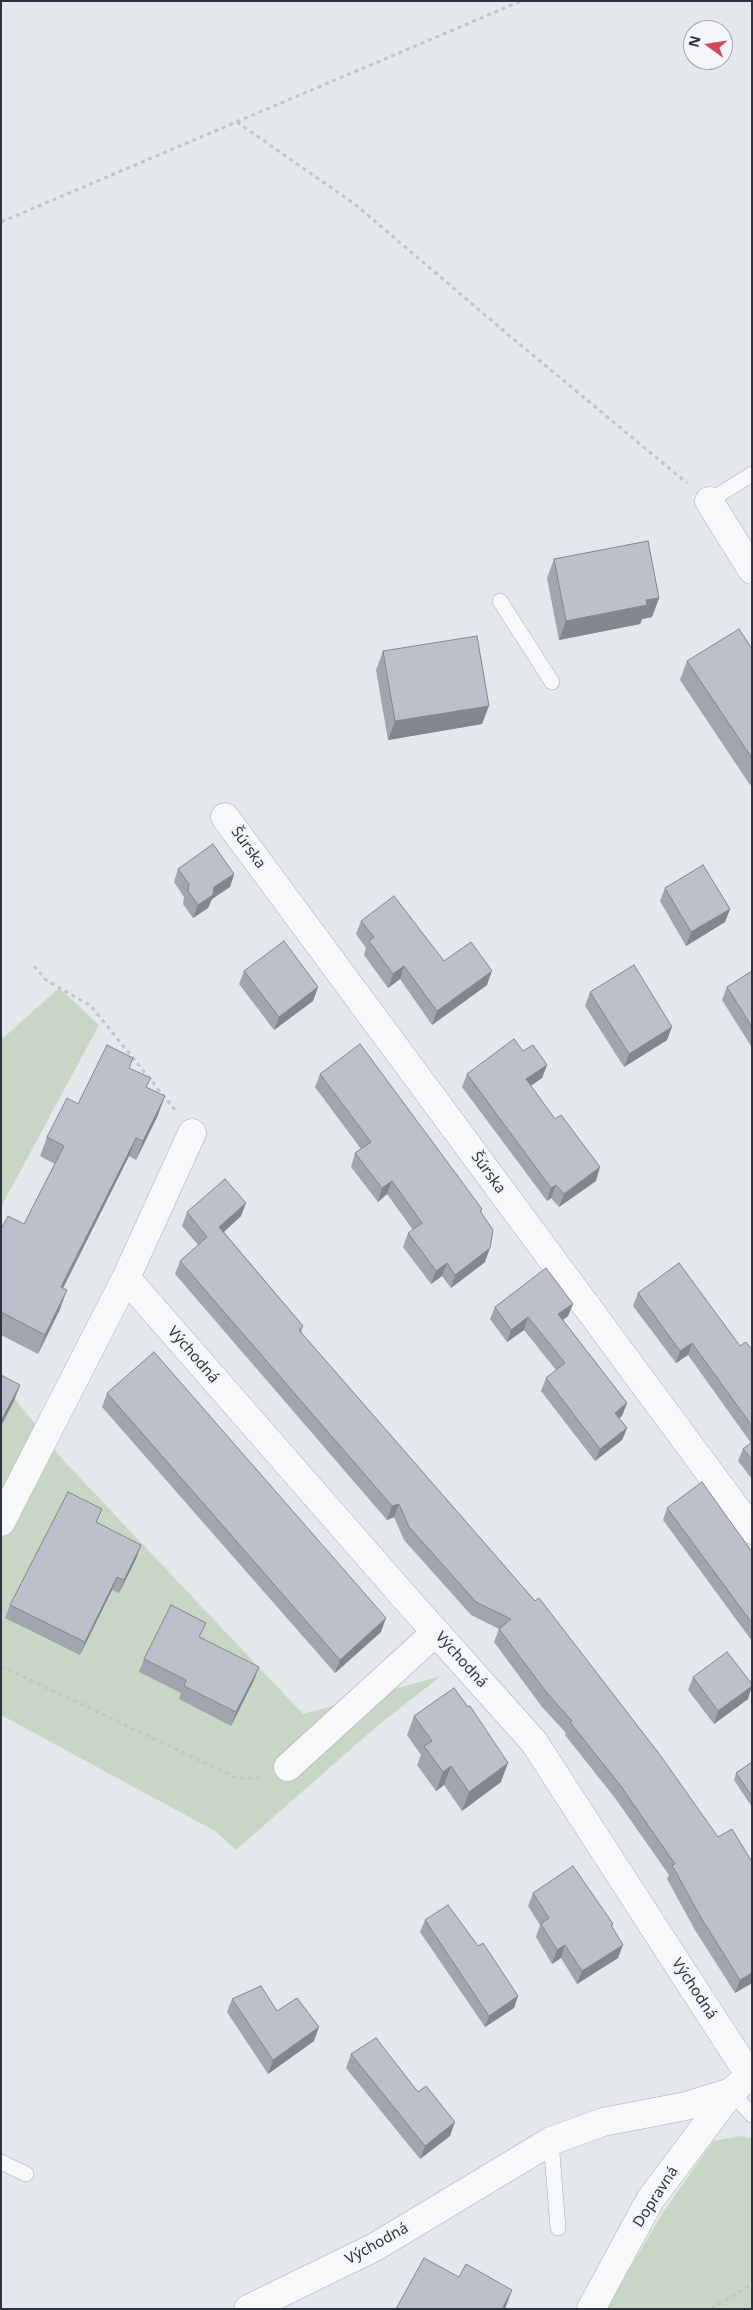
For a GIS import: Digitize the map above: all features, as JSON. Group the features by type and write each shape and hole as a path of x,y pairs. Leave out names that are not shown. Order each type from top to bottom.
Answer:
{"street":[{"path":"709,501 752,570"},
{"name":"Šúrska","path":"225,817 752,1530"},
{"path":"1,1522 126,1278 192,1133"},
{"name":"Východná","path":"126,1278 534,1742 744,2081 686,2106 603,2122 551,2141 375,2247 248,2309"},
{"path":"288,1767 436,1632"},
{"name":"Dopravná","path":"591,2309 650,2200 744,2081"}],"lane":[{"path":"709,501 752,474"},
{"path":"500,601 552,682"},
{"path":"744,2081 752,2115"},
{"path":"551,2141 558,2228"},
{"path":"1,2162 26,2174"}],"path":[{"path":"1,222 521,1"},
{"path":"237,122 356,205 512,339 709,501"},
{"path":"34,966 46,980 91,1006 192,1133"},
{"path":"1,1666 237,1778 260,1778 288,1767"},
{"path":"711,2309 752,2284"}],"green space":[{"path":"59,988 99,1025 1,1207 1,1040"},
{"path":"1,1381 63,1460 303,1714 441,1676 376,1727 236,1850 215,1831 1,1715"},
{"path":"741,2136 752,2139 752,2309 606,2309 662,2214 713,2141"}],"building":[{"path":"648,541 659,598 646,600 647,605 566,621 554,559"},
{"path":"739,629 752,649 752,758 687,661"},
{"path":"477,636 489,706 395,721 383,651"},
{"path":"213,844 234,874 214,887 213,895 198,905 188,891 189,884 178,869"},
{"path":"703,865 730,909 691,932 665,888"},
{"path":"394,896 444,961 471,942 492,971 437,1011 404,966 393,974 369,941 374,937 361,921"},
{"path":"284,941 318,987 279,1017 244,971"},
{"path":"634,965 672,1027 629,1054 590,992"},
{"path":"752,971 752,1027 727,987"},
{"path":"514,1039 523,1051 533,1045 547,1065 526,1079 555,1119 561,1115 600,1167 564,1194 556,1185 551,1188 467,1074"},
{"path":"360,1044 482,1209 480,1211 493,1230 490,1248 455,1275 447,1263 436,1271 408,1233 422,1223 392,1181 382,1188 355,1153 371,1142 320,1074"},
{"path":"107,1045 133,1058 129,1068 151,1078 146,1087 165,1096 143,1141 136,1138 61,1287 67,1290 45,1335 1,1312 1,1229 8,1216 24,1224 64,1146 47,1137 67,1098 78,1104"},
{"path":"225,1179 246,1203 219,1227 303,1326 299,1330 535,1601 539,1598 660,1755 718,1837 732,1829 752,1862 752,1973 740,1980 700,1916 672,1865 675,1864 620,1785 499,1629 511,1619 476,1602 409,1527 399,1504 392,1506 180,1261 207,1237 187,1212"},
{"path":"679,1263 740,1346 746,1342 752,1350 752,1426 692,1343 680,1351 638,1293"},
{"path":"546,1268 573,1304 558,1314 627,1403 615,1413 627,1428 600,1449 546,1378 565,1363 528,1317 511,1330 495,1307"},
{"path":"154,1352 386,1618 340,1660 107,1393"},
{"path":"1,1375 20,1385 1,1421"},
{"path":"752,1442 752,1460 743,1449"},
{"path":"702,1482 752,1552 752,1623 667,1508"},
{"path":"68,1492 102,1509 96,1522 141,1545 124,1580 117,1577 85,1642 10,1605"},
{"path":"171,1605 206,1623 199,1637 259,1667 236,1712 184,1686 186,1680 144,1659"},
{"path":"727,1652 752,1686 718,1711 693,1677"},
{"path":"454,1688 468,1707 470,1706 508,1763 469,1792 451,1766 443,1772 424,1746 432,1741 414,1716"},
{"path":"752,1762 752,1796 736,1773"},
{"path":"573,1866 613,1924 611,1925 623,1945 582,1971 565,1945 557,1950 541,1924 549,1918 533,1893"},
{"path":"448,1905 478,1946 483,1943 518,1996 489,2016 425,1920"},
{"path":"261,1986 277,2011 297,1998 319,2027 273,2060 232,1999"},
{"path":"376,2038 418,2092 426,2086 455,2122 425,2146 351,2054"},
{"path":"424,2258 459,2277 466,2264 512,2290 502,2309 396,2309"}]}
